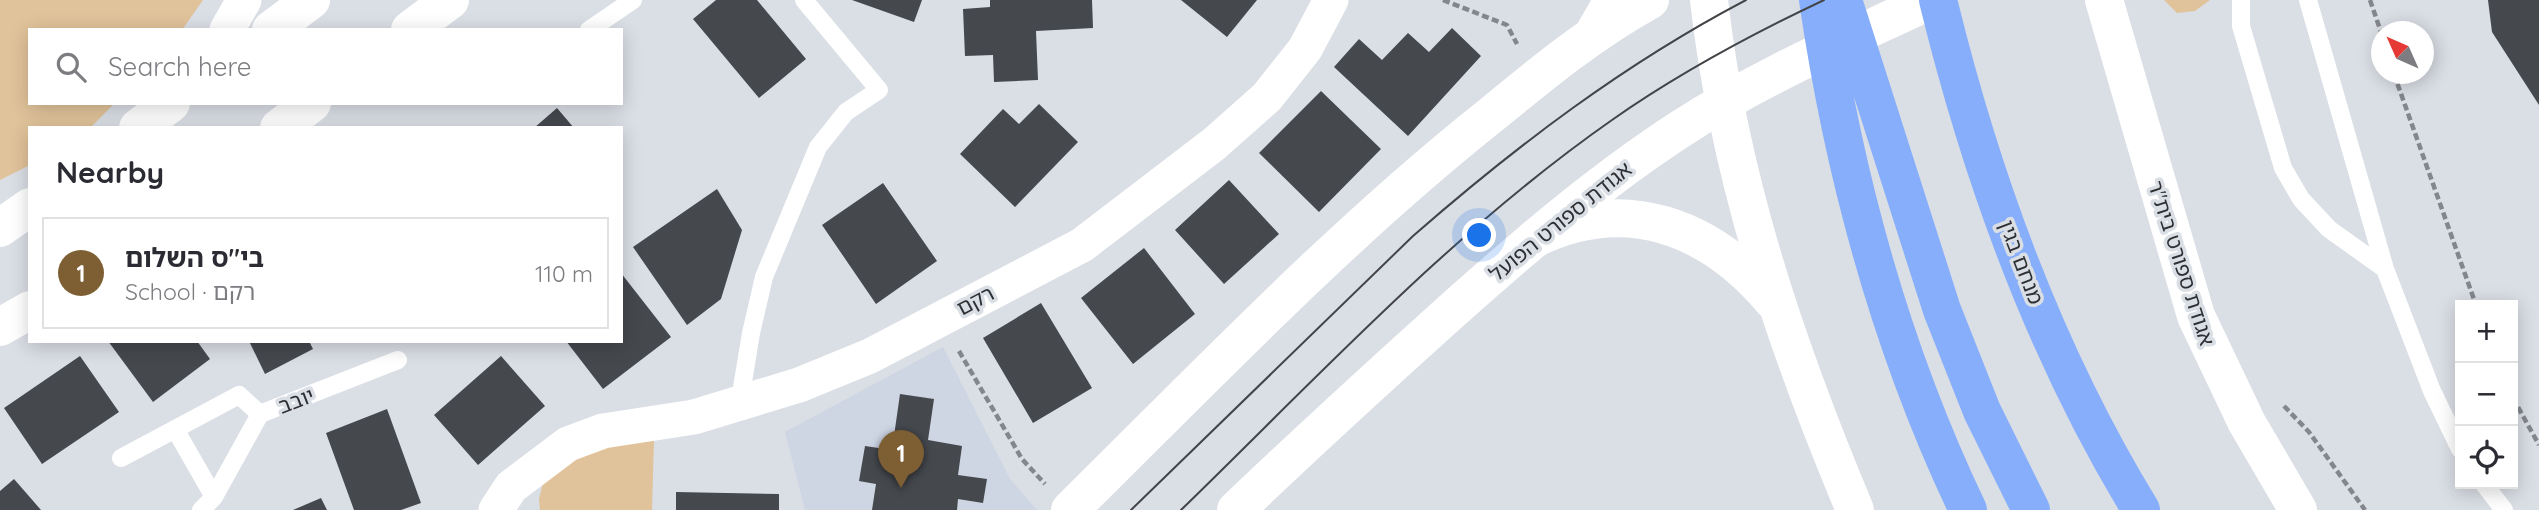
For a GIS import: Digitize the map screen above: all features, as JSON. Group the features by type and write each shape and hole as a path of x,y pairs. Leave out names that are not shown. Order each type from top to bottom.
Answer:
{"highway":[{"path":"1818,0 1831,88 1860,216 1920,400 1968,510"},
{"path":"1843,0 1942,310 1982,411 2031,510"},
{"name":"מנחם בגין","path":"1938,0 1951,52 2000,203 2039,308 2091,417 2141,510"}],"street":[{"path":"229,28 244,0"},
{"path":"274,28 312,0"},
{"path":"413,28 450,0"},
{"name":"רקם","path":"496,510 511,487 568,444 603,431 694,417 739,406 870,356 1082,245 1214,144 1267,97 1298,59 1331,0"},
{"path":"1594,33 1613,0"},
{"path":"1062,502 1429,164 1594,33 1650,0"},
{"path":"1709,0 1723,103 1775,303 1818,423 1855,510"},
{"name":"אגודת ספורט הפועל","path":"1236,510 1335,415 1534,239 1625,167 1723,103 1795,65 1931,0"},
{"name":"אגודת ספורט בית\"ר","path":"2104,0 2174,250 2196,316 2246,423 2298,510"},
{"path":"282,126 309,105"},
{"path":"0,228 28,208"},
{"path":"1534,239 1562,226 1612,216 1664,224 1692,236 1739,266 1775,303"},
{"path":"0,327 28,311"},
{"path":"525,510 536,466"}],"lane":[{"path":"592,28 633,0"},
{"path":"739,406 751,333 764,277 818,147 846,113 879,90 804,0"},
{"path":"2241,0 2241,26 2283,168 2301,199 2329,229 2385,269"},
{"path":"2296,0 2315,26"},
{"path":"2308,0 2385,269 2432,391 2455,439"},
{"name":"יובב","path":"207,504 260,414 398,360"},
{"path":"121,458 239,395 260,414"},
{"path":"175,429 207,504"},
{"path":"2488,489 2504,510"}],"path":[{"path":"1443,0 1507,25 1523,54"},
{"path":"2370,0 2377,21"},
{"path":"2398,84 2474,300"},
{"path":"940,319 1022,459 1062,502"},
{"path":"2518,407 2539,445"}],"shaded area":[{"path":"0,0 203,0 183,28 28,28 28,105 113,105 92,126 28,126 28,166 0,180"},
{"path":"2164,0 2210,0 2195,11 2177,13"},
{"path":"943,347 1010,479 1037,510 805,510 785,432"},
{"path":"654,440 652,510 540,510 539,499 544,479 592,449"}],"building":[{"path":"716,0 757,0 806,59 759,98 693,19"},
{"path":"852,0 922,0 914,22"},
{"path":"990,0 1092,0 1093,28 1036,31 1038,80 994,82 993,55 965,56 963,9 990,7"},
{"path":"1181,0 1257,0 1227,37"},
{"path":"2488,0 2539,0 2539,105 2492,32"},
{"path":"1452,28 1481,56 1408,136 1334,67 1359,39 1382,60 1408,33 1429,52"},
{"path":"1321,91 1381,149 1319,212 1259,153"},
{"path":"1039,104 1078,142 1015,207 960,154 1003,109 1019,124"},
{"path":"557,108 572,126 536,126"},
{"path":"1229,180 1279,234 1224,284 1175,230"},
{"path":"883,183 937,261 876,304 822,225"},
{"path":"717,189 742,230 721,299 687,325 633,247"},
{"path":"1144,248 1195,314 1133,364 1081,298"},
{"path":"623,276 671,337 603,389 568,343 623,343"},
{"path":"1041,303 1092,388 1033,423 983,338"},
{"path":"109,343 198,343 210,359 153,402"},
{"path":"250,343 310,343 313,349 265,374"},
{"path":"80,356 119,412 42,464 4,408"},
{"path":"501,356 545,406 478,465 434,415"},
{"path":"900,394 934,399 928,440 962,446 958,475 987,479 983,503 958,499 957,510 872,510 876,484 859,481 865,446 892,450"},
{"path":"387,409 421,503 401,510 354,510 326,433"},
{"path":"14,479 41,510 0,510 0,491"},
{"path":"676,492 779,494 779,510 676,510"},
{"path":"321,498 327,510 293,510"}],"tram line":[{"path":"1131,510 1413,236 1491,170 1614,79 1746,0"},
{"path":"1181,510 1389,306 1497,209 1553,163 1637,103 1689,71 1824,0"}],"place":[{"name":"בי\"ס השלום","path":"901,488"}]}
